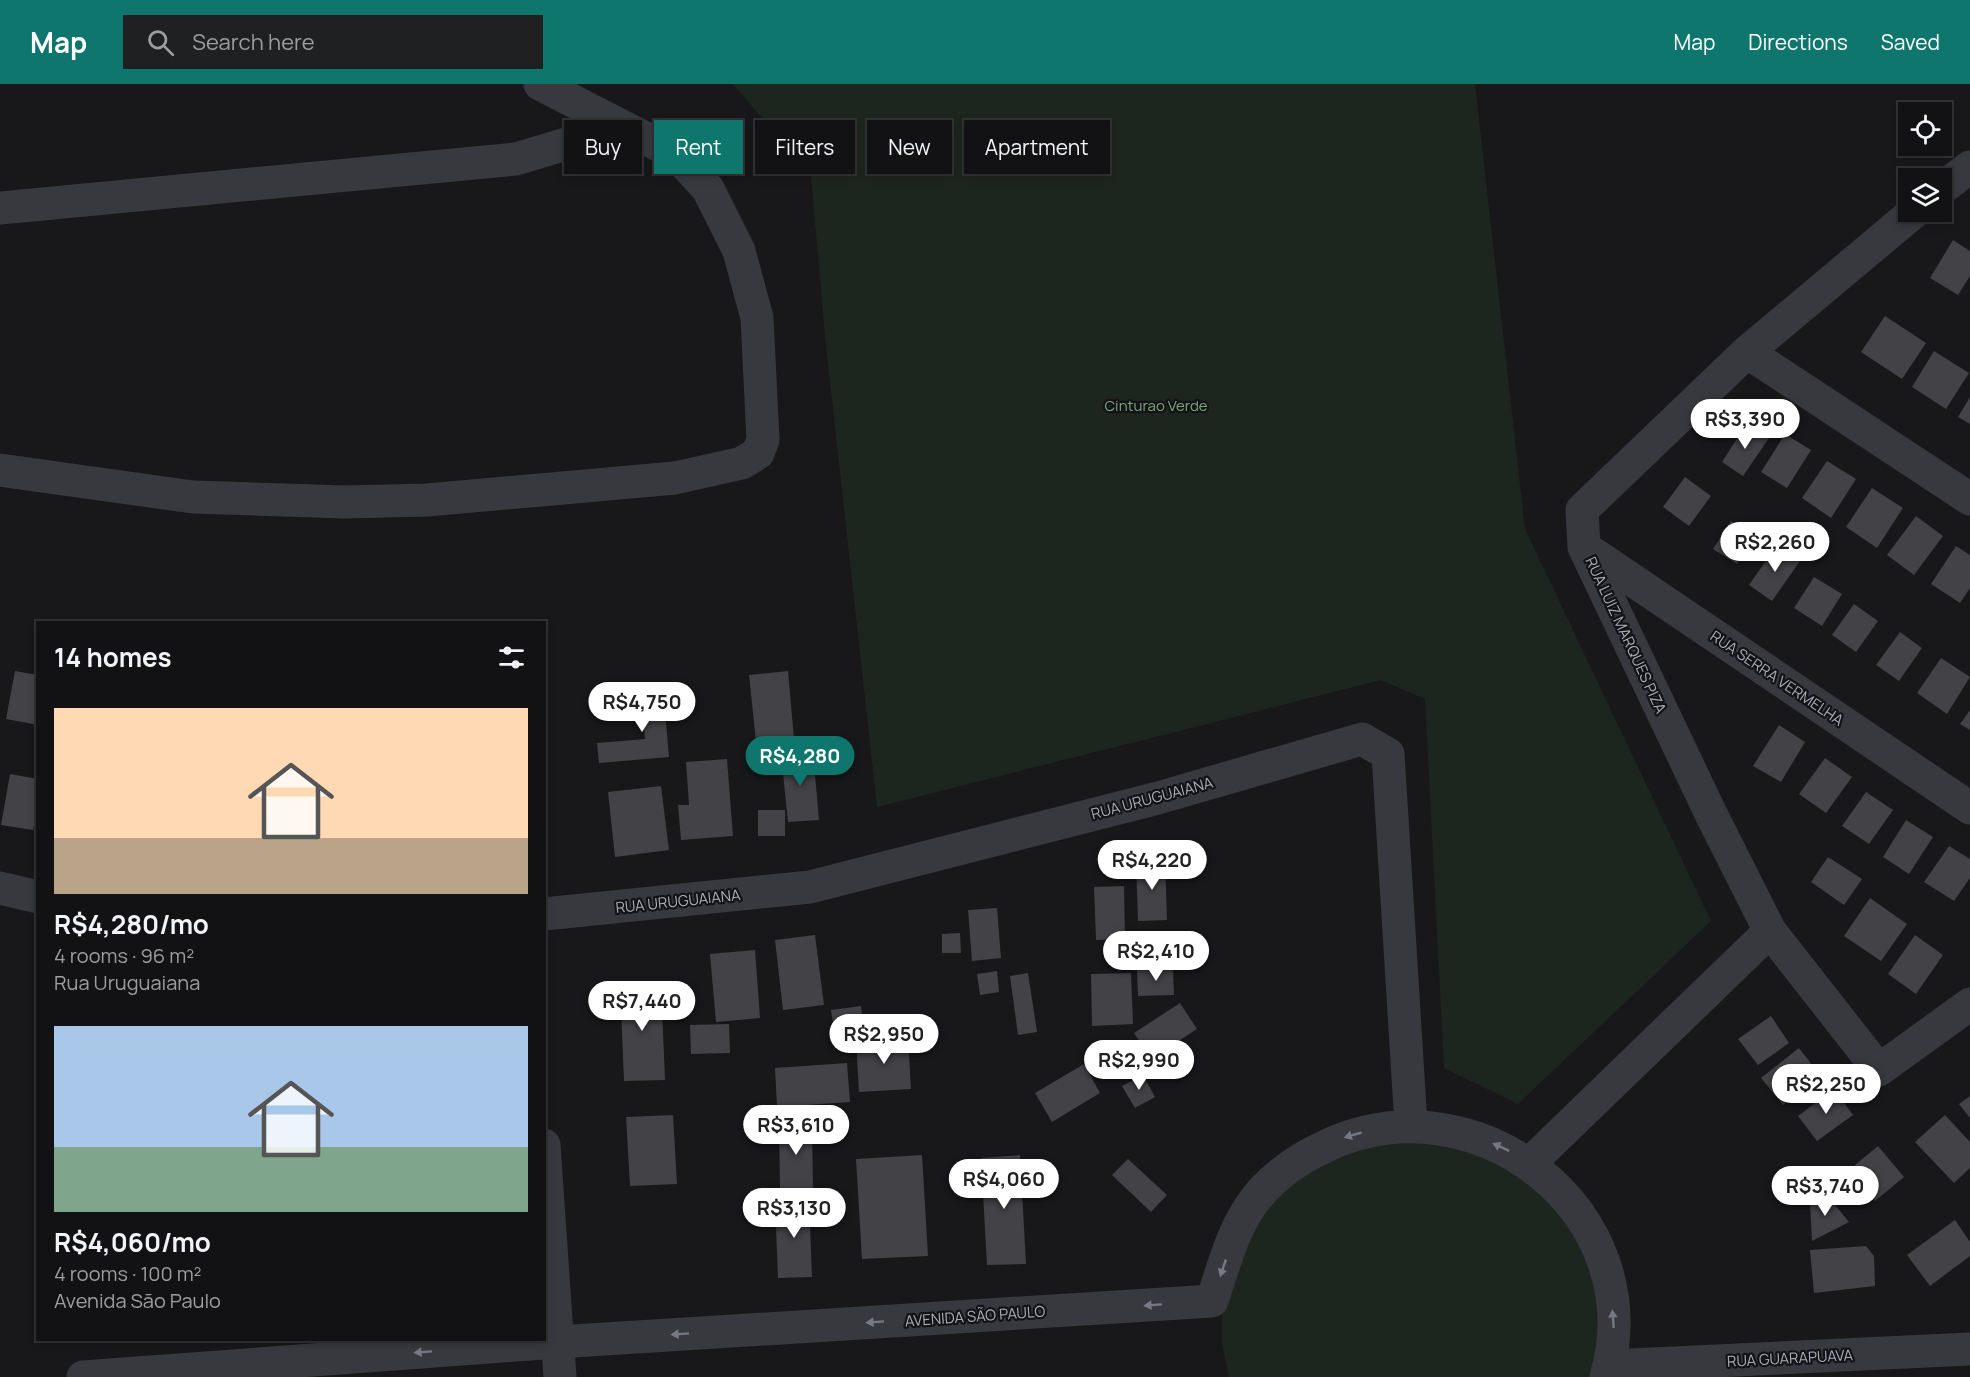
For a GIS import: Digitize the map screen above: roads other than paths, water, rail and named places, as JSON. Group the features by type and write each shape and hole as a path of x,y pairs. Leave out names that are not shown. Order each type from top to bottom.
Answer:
{"street":[{"path":"0,470 193,497 344,502 427,500 675,478 742,464 758,453 763,440 757,318 739,251 708,189 676,154 602,118 540,84"},
{"path":"0,208 516,159 576,141 602,118"},
{"name":"RUA LUIZ MARQUES PIZA","path":"1902,222 1747,352 1582,510 1584,547 1711,814 1770,931 1879,1070 1970,1004"},
{"path":"1747,352 1970,500"},
{"name":"RUA SERRA VERMELHA","path":"1584,547 1970,808"},
{"name":"RUA URUGUAIANA","path":"546,914 810,887 1158,798 1362,739 1388,754 1411,1125"},
{"path":"0,888 36,897"},
{"path":"1529,1164 1770,931"},
{"name":"AVENIDA SÃO PAULO","path":"83,1377 557,1342 1212,1301 1238,1228 1256,1199 1282,1172 1310,1153 1342,1138 1373,1129 1411,1125 1446,1128 1479,1137 1529,1164 1564,1195 1585,1224 1600,1255 1610,1289 1614,1328 1608,1371"},
{"path":"546,1175 560,1377"},
{"name":"RUA GUARAPUAVA","path":"1608,1371 1970,1349"}],"park label":[{"name":"Cinturao Verde","path":"1156,405"}]}
